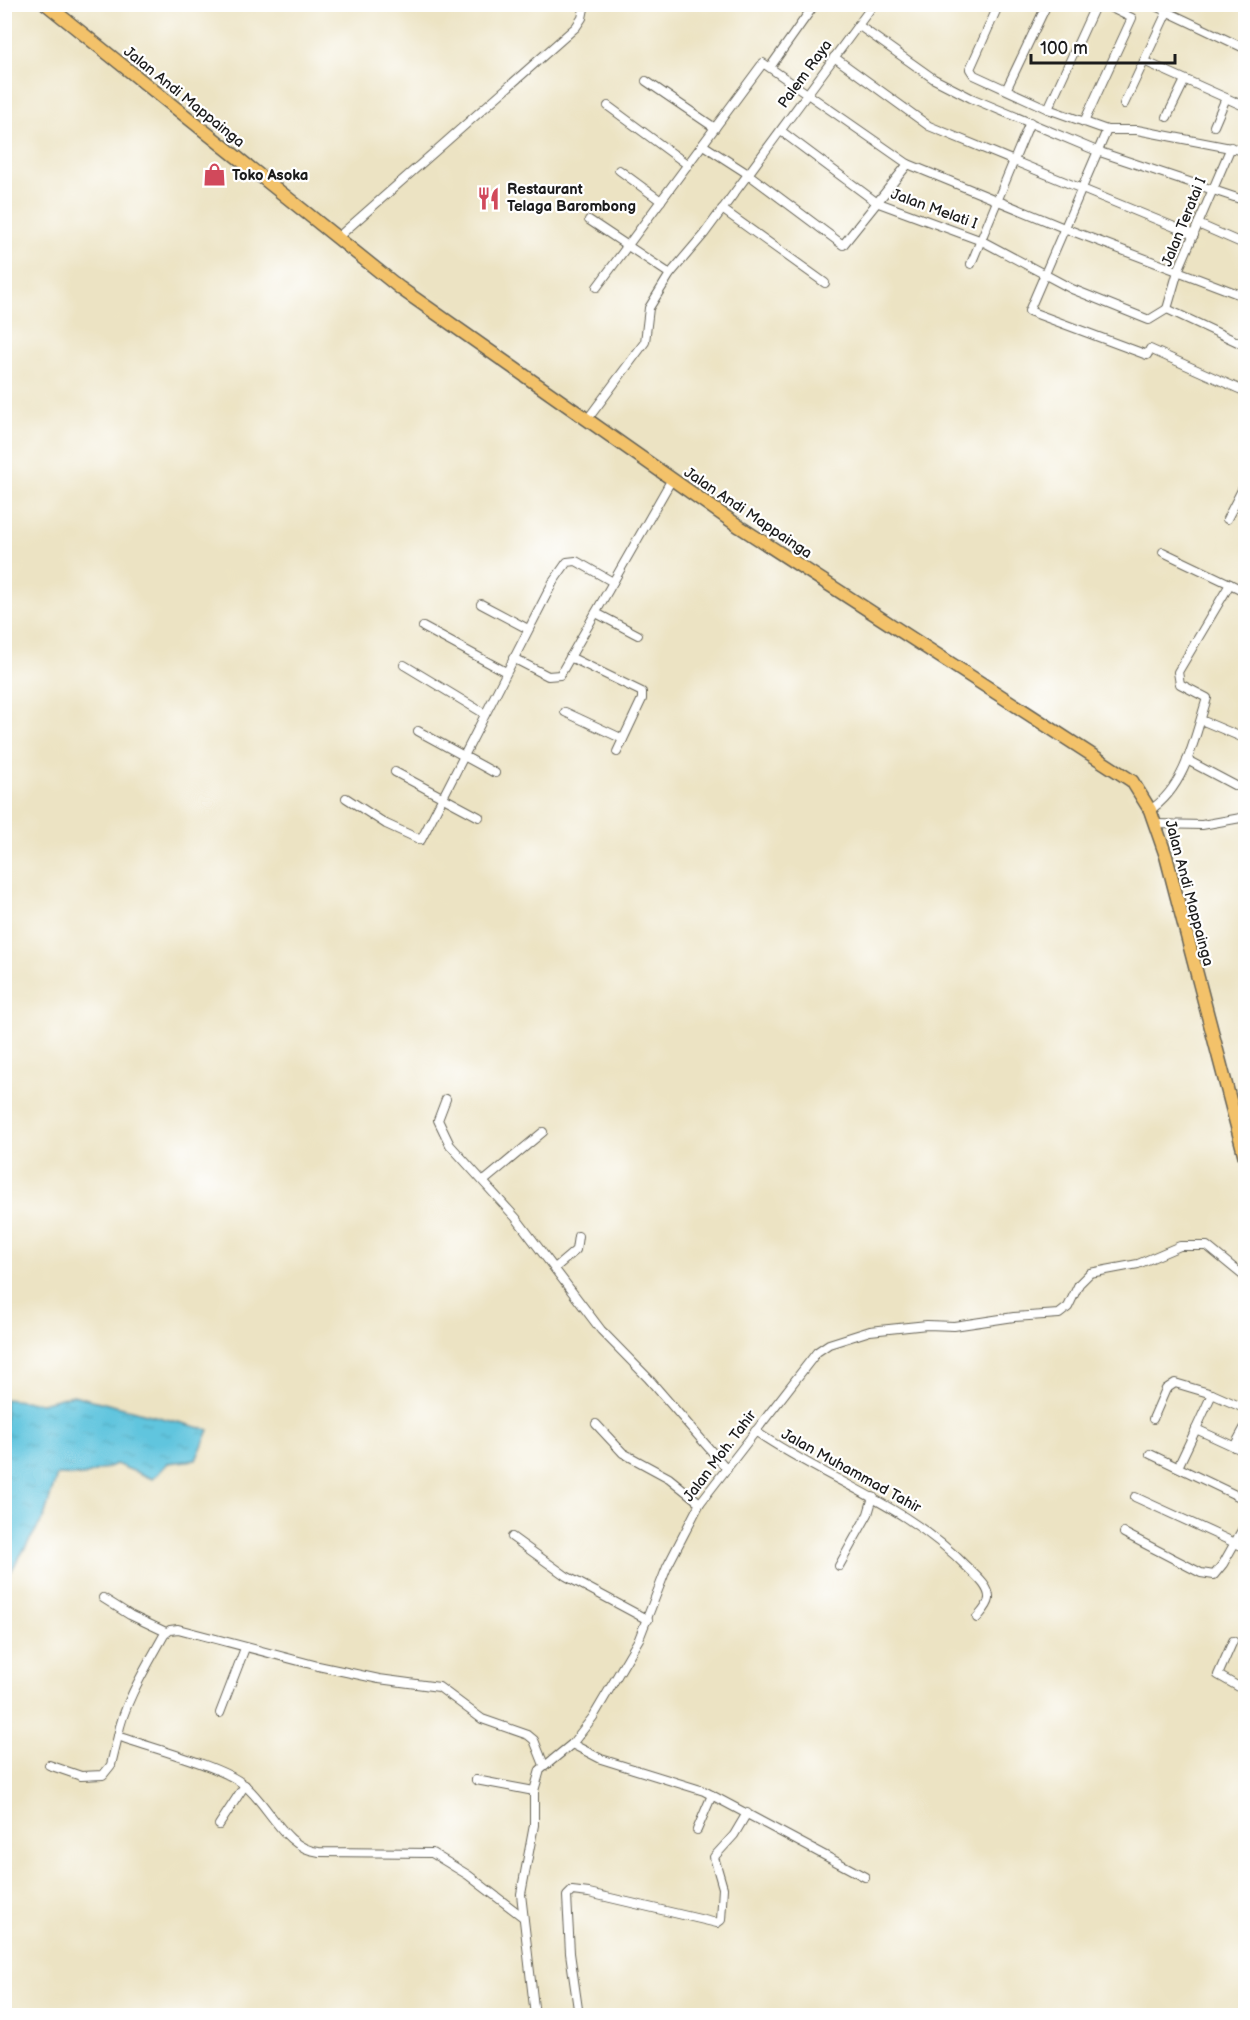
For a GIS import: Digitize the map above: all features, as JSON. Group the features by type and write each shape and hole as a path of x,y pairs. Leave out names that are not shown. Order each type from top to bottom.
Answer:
{"main road":[{"name":"Jalan Andi Mappainga","path":"55,7 400,288 672,479 850,600 1111,765 1132,781 1150,810 1166,856 1245,1161"}],"street":[{"path":"337,238 576,27 582,18 585,4"},
{"path":"771,66 815,4"},
{"path":"999,4 970,69 974,75 1007,88 1048,109 1107,130 1137,130 1231,147 1245,152"},
{"path":"1007,88 1047,4"},
{"path":"1048,109 1096,4"},
{"path":"1084,122 1132,18 1103,4"},
{"path":"1150,4 1245,49"},
{"name":"Palem Raya","path":"587,420 645,342 648,308 670,274 781,131 873,5"},
{"path":"1124,104 1167,12"},
{"path":"858,25 943,84 1097,151 1245,201"},
{"path":"834,57 929,126 1194,235"},
{"path":"1144,61 1245,107"},
{"path":"597,287 764,63 908,164 1064,228 1245,297"},
{"path":"1167,117 1185,80"},
{"path":"646,81 715,128"},
{"path":"1214,126 1226,98"},
{"path":"608,106 688,165"},
{"path":"971,264 1030,122"},
{"path":"1107,130 1029,311 1147,355 1150,349 1245,392"},
{"name":"Jalan Melati I","path":"781,131 876,202 982,241"},
{"path":"703,145 748,174 841,244 846,244 876,202 908,164"},
{"name":"Jalan Teratai I","path":"1167,309 1178,271 1231,147"},
{"path":"619,170 661,201"},
{"path":"722,209 825,283"},
{"path":"590,220 670,274"},
{"path":"1198,224 1245,246"},
{"path":"982,241 1072,289 1149,320 1167,309 1245,345"},
{"path":"513,658 542,673 555,677 560,675 672,479"},
{"path":"1227,519 1245,482"},
{"path":"1163,552 1245,592"},
{"path":"346,798 386,824 422,840 528,629 567,562 576,561 612,582"},
{"path":"1150,810 1166,797 1187,760 1207,698 1180,684 1178,675 1230,584"},
{"path":"481,604 528,629"},
{"path":"596,613 638,636"},
{"path":"423,627 506,672"},
{"path":"570,657 642,692 642,699 617,752"},
{"path":"404,665 485,714"},
{"path":"565,712 623,740"},
{"path":"1201,720 1245,739"},
{"path":"418,731 495,773"},
{"path":"1187,760 1236,786"},
{"path":"395,772 479,817"},
{"path":"1156,824 1202,825 1245,817"},
{"path":"446,1100 438,1120 450,1145 484,1181 555,1268 601,1330 648,1378 727,1469"},
{"path":"484,1181 543,1132"},
{"path":"555,1268 576,1250 578,1236"},
{"name":"Jalan Moh. Tahir","path":"544,1765 572,1744 593,1717 648,1620 667,1567 699,1503 817,1352 849,1336 900,1327 954,1326 1014,1317 1059,1314 1068,1307 1079,1284 1090,1273 1138,1264 1180,1246 1207,1246 1245,1278"},
{"path":"1153,1419 1166,1389 1175,1383 1212,1394 1245,1409"},
{"path":"1178,1467 1212,1394"},
{"path":"596,1424 623,1453 669,1478 699,1503"},
{"path":"1234,1447 1245,1425"},
{"path":"1196,1429 1245,1452"},
{"name":"Jalan Muhammad Tahir","path":"755,1431 812,1466 873,1497 933,1534 980,1581 989,1599 977,1618"},
{"path":"1150,1454 1245,1500"},
{"path":"839,1566 868,1514 873,1497"},
{"path":"1135,1497 1245,1548"},
{"path":"1124,1533 1208,1575 1218,1572 1236,1544 1245,1523"},
{"path":"512,1537 566,1576 648,1620"},
{"path":"103,1598 130,1616 166,1632"},
{"path":"49,1765 81,1776 103,1775 111,1765 129,1703 166,1632 174,1629 379,1679 439,1687 482,1719 528,1735 534,1740 544,1765 534,1791 533,1831 521,1885 535,2016"},
{"path":"1233,1641 1218,1675 1245,1691"},
{"path":"220,1713 245,1647"},
{"path":"118,1736 232,1777 245,1785 302,1849 319,1852 432,1853 468,1875 523,1917"},
{"path":"572,1744 601,1759 712,1795 865,1876"},
{"path":"476,1780 534,1791"},
{"path":"219,1825 245,1785"},
{"path":"697,1830 712,1795"},
{"path":"579,2016 570,1953 567,1896 572,1891 590,1893 717,1923 721,1920 723,1888 714,1857 734,1835 747,1813"}],"water":[{"path":"73,1395 209,1430 196,1460 168,1463 153,1479 116,1464 84,1476 57,1475 44,1517 5,1581 5,1399 41,1403"}],"place":[{"name":"Toko Asoka","path":"214,175"},
{"name":"Restaurant Telaga Barombong","path":"489,198"}]}
